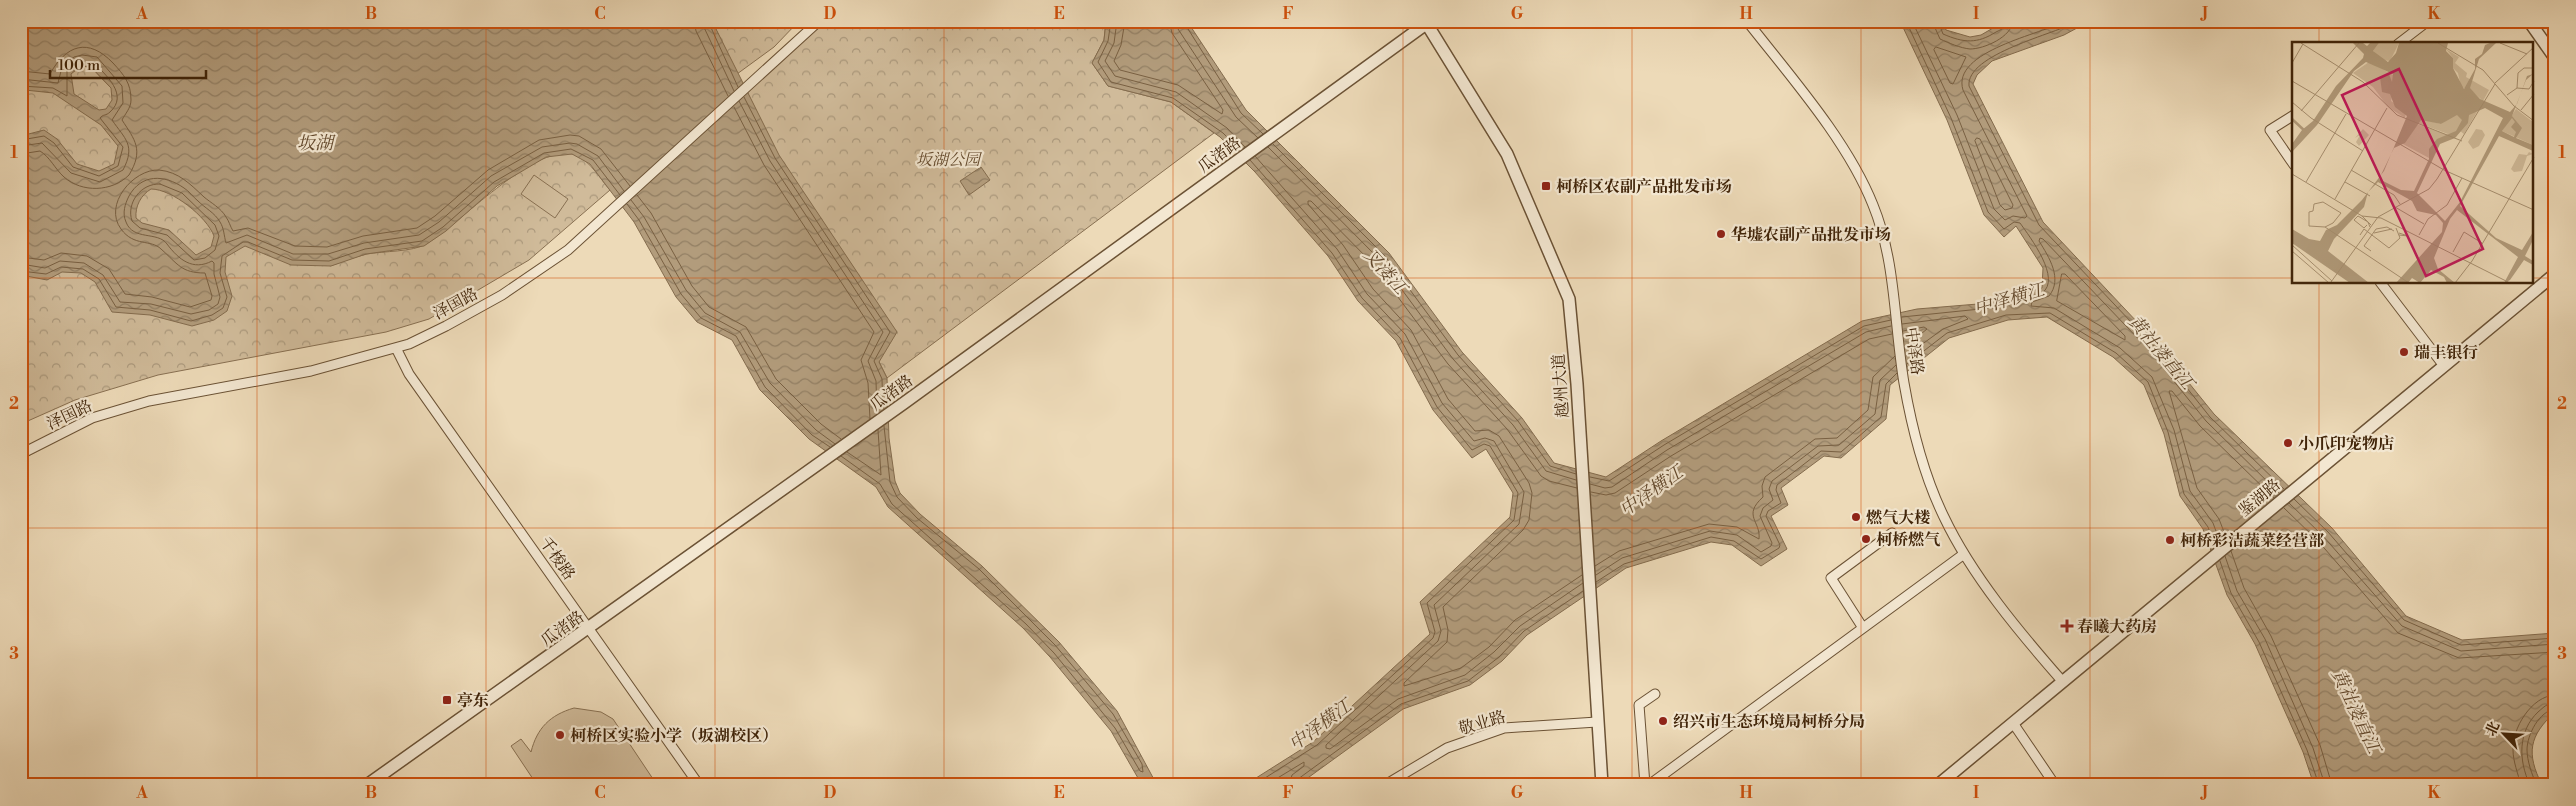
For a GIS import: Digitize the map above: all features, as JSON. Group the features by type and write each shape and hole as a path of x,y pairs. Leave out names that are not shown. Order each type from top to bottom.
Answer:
{"street":[{"name":"泽国路","path":"21,454 92,418 149,401 311,371 396,348 446,326 502,295 568,250 819,21"},
{"name":"中泽路","path":"1747,21 1818,113 1860,176 1874,205 1887,248 1904,382 1917,446 1944,517 1964,554 2062,682"},
{"path":"2401,42 2428,21"},
{"path":"2529,21 2555,58"},
{"name":"瓜渚路","path":"367,785 904,403 1427,22"},
{"name":"越州大道","path":"1427,22 1507,154 1569,299 1577,384 1602,785"},
{"path":"2292,116 2270,130 2292,162"},
{"name":"鉴湖路","path":"1938,785 2555,274"},
{"path":"2382,284 2444,366"},
{"name":"千梭路","path":"396,348 409,374 699,785"},
{"path":"1863,628 1831,578 1892,533"},
{"path":"1649,785 1964,554"},
{"path":"1645,785 1639,705 1655,694"},
{"name":"敬业路","path":"1385,785 1447,748 1504,728 1597,722"},
{"path":"2013,723 2055,785"}],"green space":[{"path":"712,21 799,21 774,47 737,74"},
{"name":"坂湖公园","path":"826,21 1106,21 1104,40 1092,63 1108,86 1171,102 1214,133 887,378 747,92"},
{"path":"81,66 91,67 111,88 330,266 367,254 420,247 440,234 496,188 537,162 555,155 572,154 583,159 610,190 529,260 429,319 386,332 158,375 75,400 21,424 21,92 70,74"},
{"path":"534,175 568,199 555,218 521,194"},
{"path":"574,708 601,712 613,719 657,785 537,785 511,746 521,739 531,752 541,729 558,714"}],"water":[{"name":"坂湖","path":"21,21 712,21 779,155 897,332 879,362 887,378 889,438 895,481 900,493 920,514 982,566 1059,642 1117,711 1157,785 1142,785 1111,731 1050,657 1023,628 888,507 876,487 809,439 760,390 732,340 697,322 676,297 634,222 590,164 572,154 546,157 497,186 446,231 424,246 366,254 331,266 291,265 245,246 226,257 225,272 232,296 227,311 214,320 192,326 150,315 112,312 95,282 81,273 62,272 47,280 21,275 21,136 44,130 57,139 77,164 99,171 114,164 118,146 101,125 53,93 25,90 21,92","holes":["81,66 91,67 111,88 112,100 106,109 99,110 74,94 71,74","151,189 169,194 188,205 197,213 214,236 211,247 196,255 169,230 142,223 136,218 139,201"]},
{"path":"1106,21 1187,21 1246,110 1389,253 1462,352 1522,418 1554,463 1606,477 1661,441 1862,321 1917,309 1990,303 2042,288 2043,268 2016,226 2004,237 1984,215 1947,120 1900,21 1942,21 1946,30 1970,37 1981,35 2005,21 2090,21 2064,35 1992,61 1977,75 1973,84 2043,222 2155,341 2214,414 2332,528 2406,616 2462,640 2555,633 2555,712 2535,737 2532,754 2542,785 2314,785 2303,752 2255,644 2227,595 2203,529 2180,496 2164,434 2144,385 2113,357 2047,317 2008,320 1949,338 1890,385 1886,419 1841,458 1824,456 1781,488 1788,505 1771,516 1787,549 1761,566 1732,545 1711,542 1626,568 1527,635 1502,661 1470,685 1403,709 1298,785 1245,785 1313,742 1430,634 1420,602 1510,517 1513,493 1486,449 1472,458 1433,410 1396,341 1358,301 1328,256 1255,172 1220,137 1171,102 1108,86 1092,63 1104,40"},
{"path":"981,167 990,180 969,195 960,181"}],"place":[{"name":"柯桥区农副产品批发市场","path":"1546,186"},
{"name":"华墟农副产品批发市场","path":"1721,234"},
{"name":"瑞丰银行","path":"2404,352"},
{"name":"小爪印宠物店","path":"2288,443"},
{"name":"燃气大楼","path":"1856,517"},
{"name":"柯桥燃气","path":"1866,539"},
{"name":"柯桥彩洁蔬菜经营部","path":"2170,540"},
{"name":"春曦大药房","path":"2067,626"},
{"name":"亭东","path":"447,700"},
{"name":"绍兴市生态环境局柯桥分局","path":"1663,721"},
{"name":"柯桥区实验小学（坂湖校区）","path":"560,735"}],"water label":[{"name":"叉溇江","path":"1385,271"},
{"name":"中泽横江","path":"2009,299"},
{"name":"黄社溇直江","path":"2161,352"},
{"name":"中泽横江","path":"1651,491"},
{"name":"黄社溇直江","path":"2356,711"},
{"name":"中泽横江","path":"1320,725"}]}
